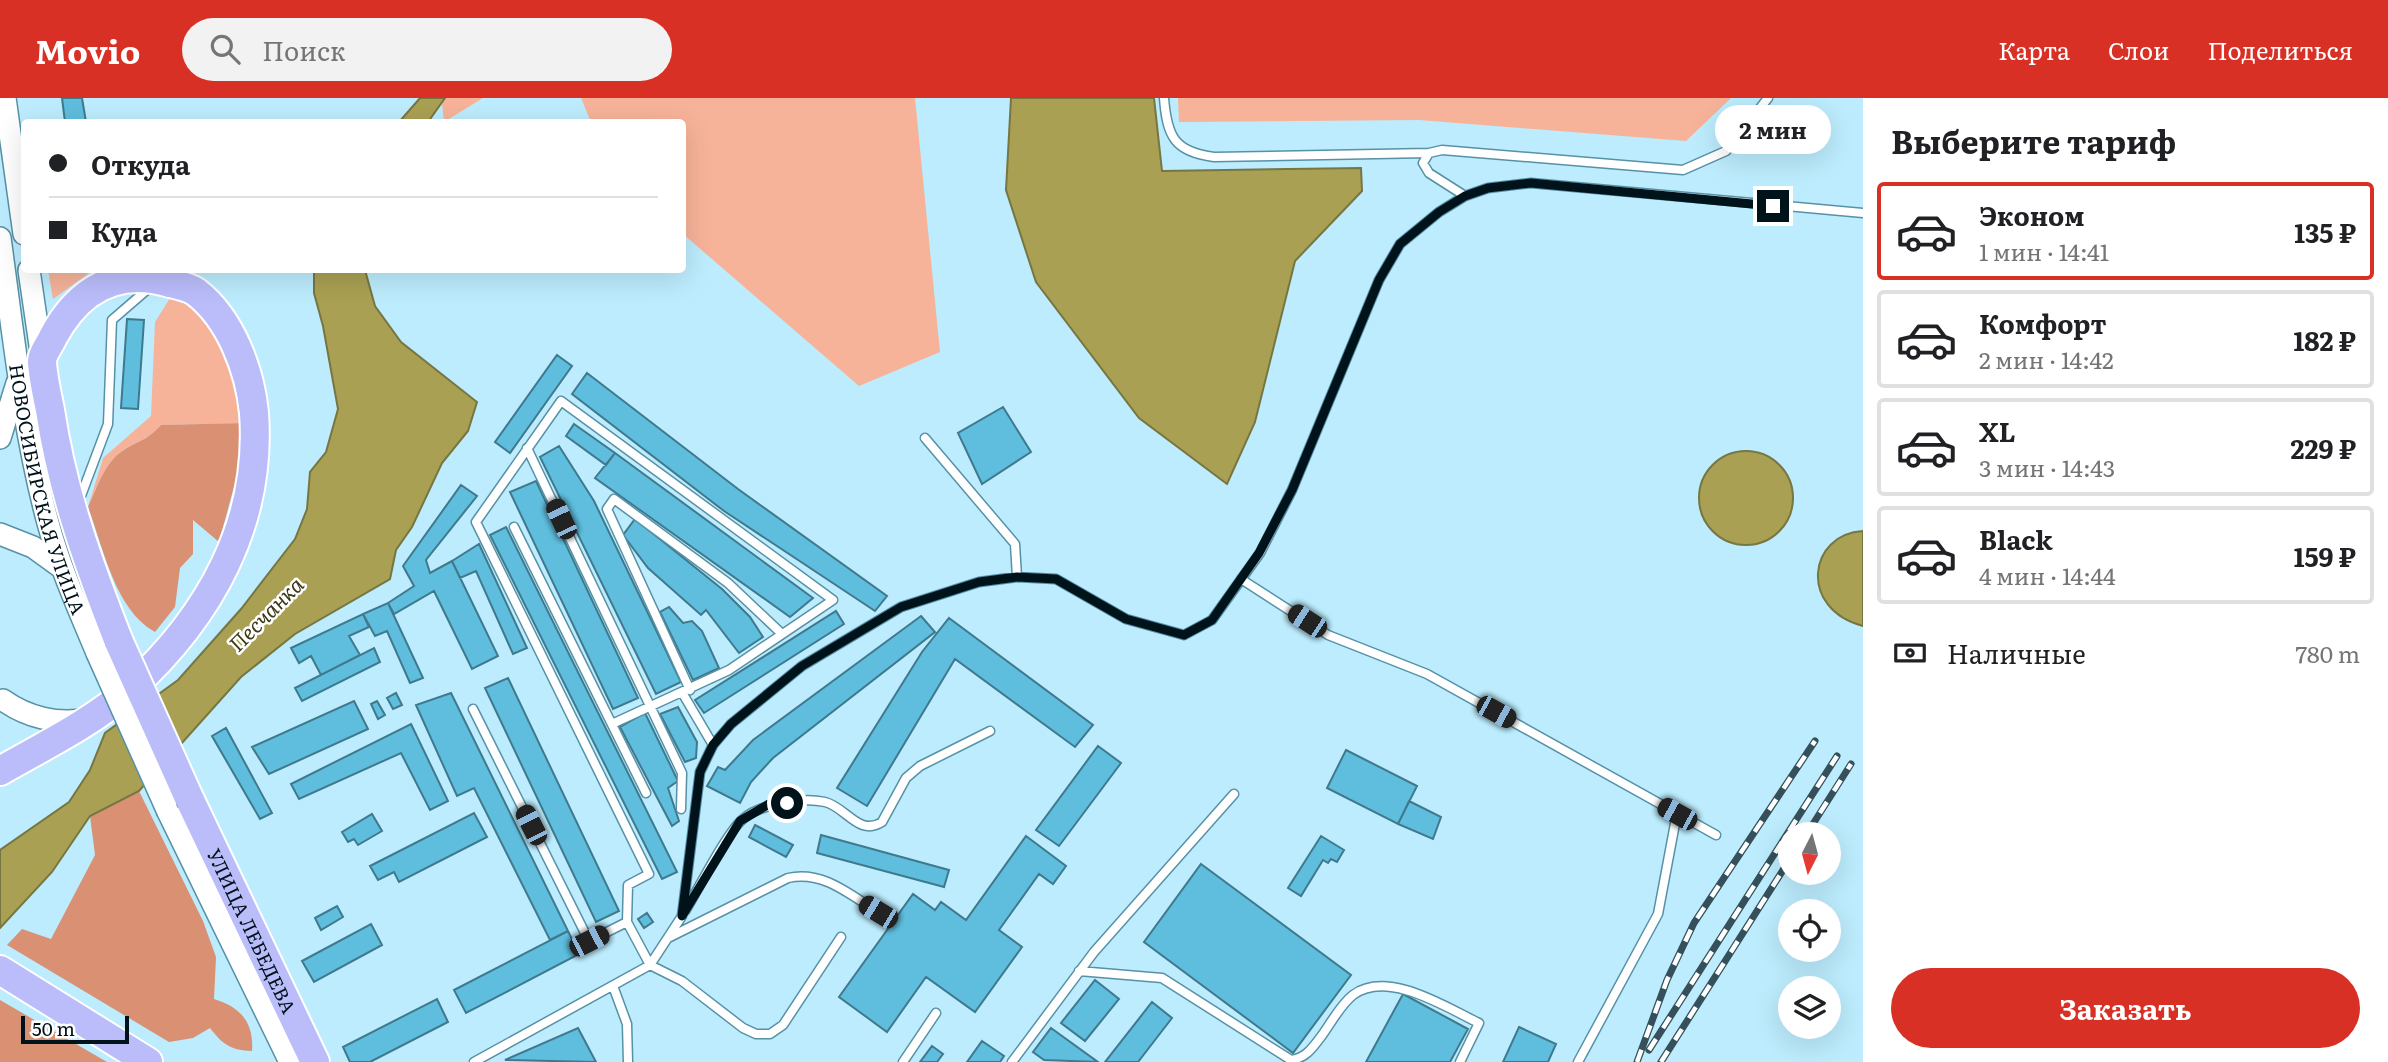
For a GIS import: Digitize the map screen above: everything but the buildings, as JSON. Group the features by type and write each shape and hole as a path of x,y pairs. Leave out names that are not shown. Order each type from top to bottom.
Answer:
{"highway":[{"path":"0,771 90,718 130,689 182,633 230,560 244,514 256,441 253,401 233,340 193,290 164,274 128,277 104,284 83,297 66,312 31,365"},
{"name":"НОВОСИБИРСКАЯ УЛИЦА","path":"31,365 53,430 108,647"},
{"path":"108,647 179,805"},
{"name":"УЛИЦА ЛЕБЕДЕВА","path":"179,805 315,1062"},
{"path":"8,974 148,1062"}],"main road":[{"path":"5,98 17,140 21,188"},
{"name":"НОВОСИБИРСКАЯ УЛИЦА","path":"0,238 31,365"},
{"name":"НОВОСИБИРСКАЯ УЛИЦА","path":"29,273 31,365 47,521 62,568 108,647"},
{"path":"0,438 31,365"},
{"path":"0,534 33,547 62,568"},
{"path":"0,722 1,697 41,718 75,721 90,718"},
{"name":"УЛИЦА ЛЕБЕДЕВА","path":"179,805 290,1062"}],"lane":[{"path":"1164,98 1166,122 1173,140 1191,154 1214,157 1429,153 1442,150 1683,170 1726,151 1768,98"},
{"path":"1429,153 1423,163 1429,173 1465,196"},
{"path":"682,916 700,772 713,745 731,724 802,666 901,607 968,585 1017,577 1056,579 1126,619 1184,635 1212,620 1259,553 1292,490 1379,280 1400,244 1439,212 1465,196 1488,188 1531,183 1618,194 1863,213"},
{"path":"73,517 108,424 112,320 164,274"},
{"path":"612,724 687,692 729,670 833,600 561,401 476,522 649,874 628,885 627,922 650,965 682,981 743,1028 756,1034 770,1034 783,1025 841,937"},
{"path":"925,438 1015,544 1017,577"},
{"path":"527,448 682,773 681,808"},
{"path":"713,745 607,509 614,499 728,583 782,634"},
{"path":"514,527 646,793"},
{"path":"1241,579 1328,635 1427,674 1716,835"},
{"path":"473,709 589,941 627,922"},
{"path":"474,1062 650,965 740,821 755,810 769,804 825,802 860,824 875,826 882,822 906,778 913,772 990,731"},
{"path":"1012,1062 1079,971 1234,794"},
{"path":"1578,1062 1658,915 1677,814"},
{"path":"668,938 788,878 799,876 824,879 878,912"},
{"path":"1079,971 1162,978 1291,1061 1301,1059 1311,1049 1352,996 1381,987 1409,990 1479,1023 1460,1062"},
{"path":"613,986 627,1024 628,1062"},
{"path":"904,1062 936,1013"}],"shaded area":[{"path":"445,98 483,98 449,119 444,119 442,104"},
{"path":"581,98 915,98 940,352 859,386 686,237 686,119 590,119"},
{"path":"1178,98 1731,98 1686,141 1419,120 1179,122"},
{"path":"49,273 89,273 53,299"},
{"path":"172,295 192,301 225,351 244,423 161,425 151,435 117,455 102,476 88,507 103,458 151,416 155,322"},
{"path":"244,423 245,446 219,542 193,520 193,554 180,568 175,607 155,632 141,622 120,593 88,507 102,475 117,455 151,435 161,425"},
{"path":"139,791 203,921 216,957 214,999 232,1007 244,1018 251,1032 252,1051 228,1046 210,1028 193,1038 169,1042 7,945 22,929 51,939 95,855 90,816"},
{"path":"0,1000 107,1062 0,1062"}],"water":[{"path":"420,98 445,98 430,119 402,119"},
{"path":"1011,98 1154,98 1162,171 1361,168 1362,191 1295,261 1255,422 1227,484 1139,418 1036,282 1006,190"},
{"name":"Песчанка","path":"314,273 366,273 375,306 401,342 477,402 468,431 442,463 412,527 396,550 390,579 295,634 241,677 139,791 90,816 52,872 0,928 0,850 69,802 90,770 105,733 178,680 241,609 295,539 307,509 310,472 326,452 338,409 323,326 314,293"},
{"path":"1746,451 1764,455 1779,465 1789,480 1793,498 1789,516 1779,531 1764,541 1746,545 1728,541 1713,531 1703,516 1699,498 1703,480 1713,465 1728,455"},
{"path":"1863,531 1863,626 1842,617 1828,604 1820,589 1818,573 1822,558 1831,545 1845,535"}],"railway":[{"path":"1637,1062 1667,980 1694,923 1815,741"},
{"path":"1649,1050 1837,756"},
{"path":"1814,822 1851,764"},
{"path":"1661,1062 1778,878"}],"route":[{"path":"787,803 769,804 740,821 682,916 690,871 700,772 713,745 731,724 802,666 901,607 979,582 1017,577 1056,579 1126,619 1184,635 1212,620 1259,553 1292,490 1379,280 1400,244 1439,212 1465,196 1488,188 1531,183 1618,194 1773,206"}]}
